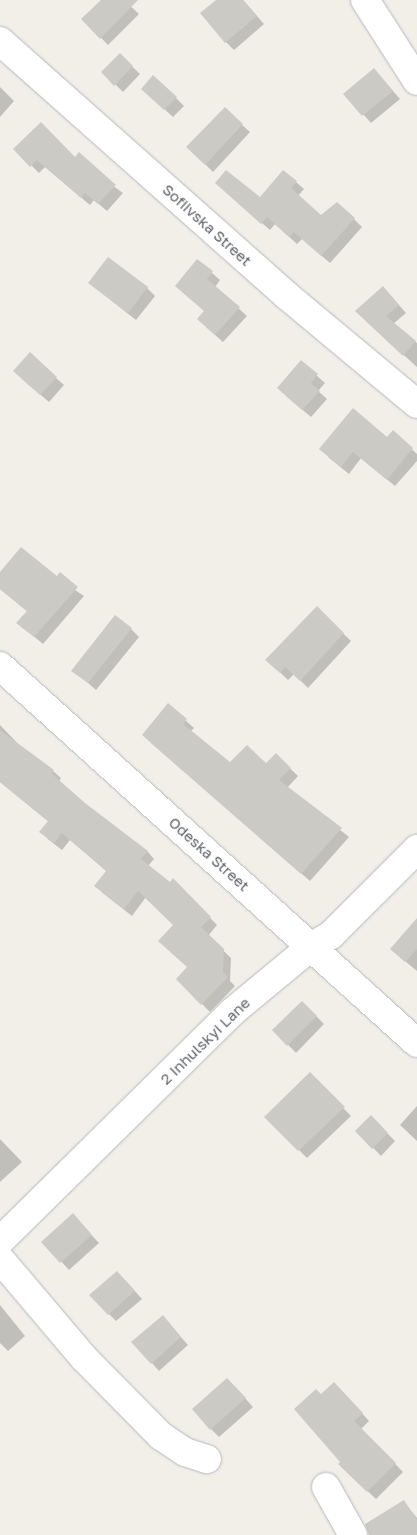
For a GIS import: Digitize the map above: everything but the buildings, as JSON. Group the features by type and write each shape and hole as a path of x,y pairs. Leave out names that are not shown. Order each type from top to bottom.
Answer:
{"street":[{"path":"365,0 417,81"},
{"name":"Sofiivska Street","path":"0,41 286,295 417,404"},
{"name":"Odeska Street","path":"0,666 312,946 417,1043"},
{"name":"2 Inhulskyi Lane","path":"0,1241 232,1013 312,946 331,935 417,849"},
{"path":"0,1259 84,1358 161,1436 185,1452 207,1459"},
{"path":"326,1487 353,1535"}]}
